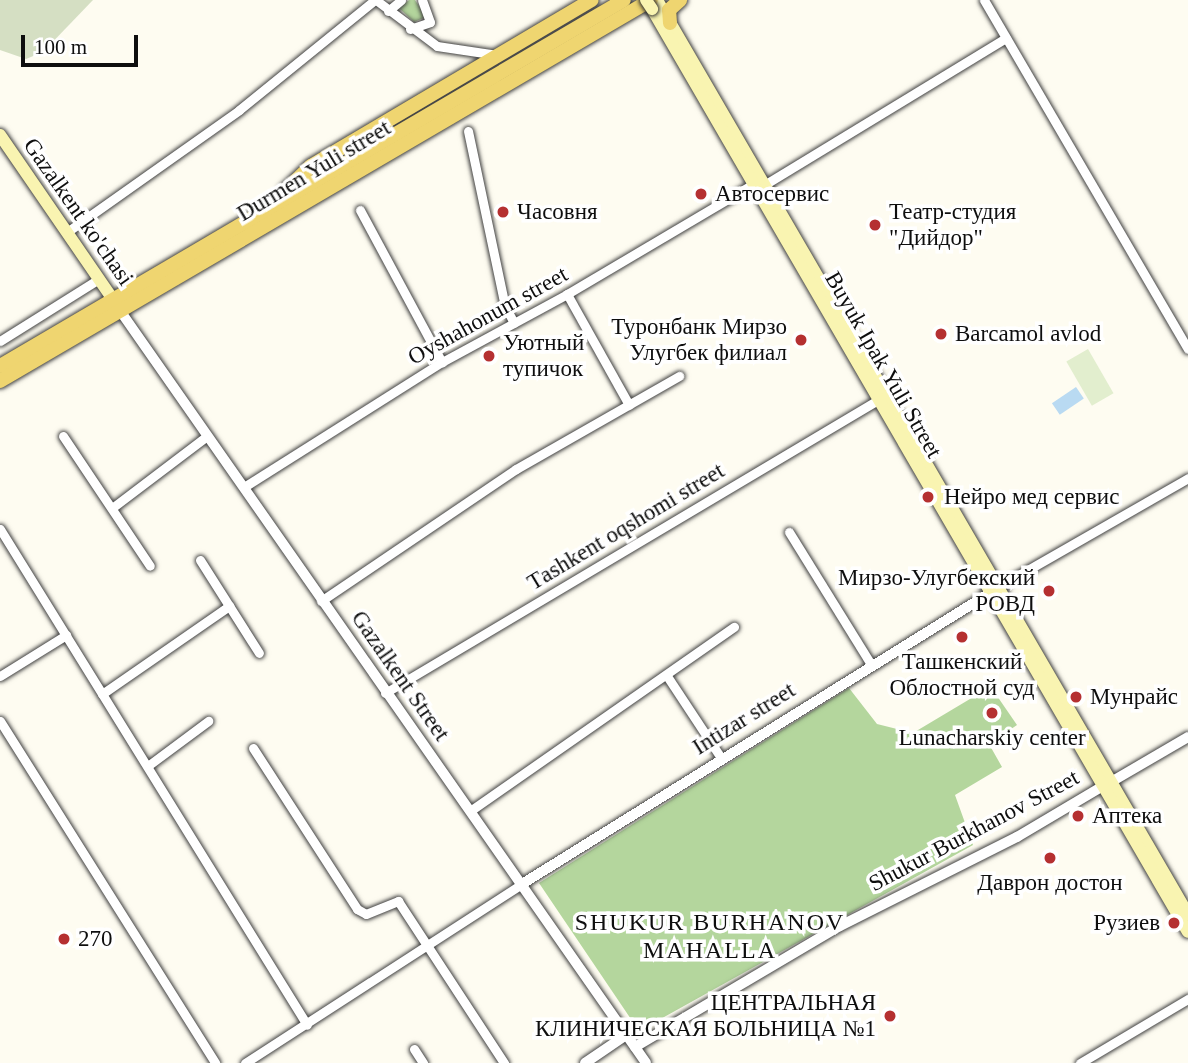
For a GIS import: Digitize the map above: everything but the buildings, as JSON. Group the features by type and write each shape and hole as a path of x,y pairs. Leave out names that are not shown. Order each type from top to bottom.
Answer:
{"main road":[{"path":"265,209 311,166 592,0"},
{"name":"Durmen Yuli street","path":"0,381 265,209 624,0"},
{"path":"670,23 669,10 680,0"},
{"path":"653,3 670,23"},
{"name":"Durmen Yuli street","path":"0,366 117,306 653,3"},
{"name":"Buyuk Ipak Yuli Street","path":"653,3 1107,784 1188,932"},
{"name":"Buyuk Ipak Yuli Street","path":"670,23 759,184"},
{"name":"Gazalkent ko'chasi","path":"0,135 117,306"},
{"name":"Buyuk Ipak Yuli Street","path":"1107,784 1188,914"}],"street":[{"path":"66,232 239,110 376,0 410,29 453,50 497,55"},
{"path":"388,10 401,0"},
{"path":"410,29 430,22 422,0"},
{"path":"984,0 1188,349"},
{"name":"Oyshahonum street","path":"244,487 442,362 759,184 1006,38"},
{"path":"453,50 472,70"},
{"path":"468,131 505,306 514,323"},
{"path":"360,210 442,362"},
{"path":"0,341 99,279"},
{"path":"567,294 629,405"},
{"name":"Gazalkent Street","path":"117,306 646,1063"},
{"path":"321,601 516,469 680,376"},
{"name":"Tаshkent oqshomi street","path":"385,693 883,398"},
{"path":"63,436 150,566"},
{"path":"112,508 207,436"},
{"name":"Intizаr street","path":"522,884 871,664 1188,478"},
{"path":"0,529 149,765 307,1025"},
{"path":"789,532 871,664"},
{"path":"200,560 259,653"},
{"path":"102,694 229,606"},
{"path":"470,811 734,627"},
{"path":"0,676 66,635"},
{"path":"667,676 721,758"},
{"path":"0,720 215,1063"},
{"path":"149,765 208,721"},
{"name":"Shukur Burkhanov Street","path":"635,1047 840,926 1017,837 1188,737"},
{"path":"253,748 357,909 366,914 398,901 504,1063"},
{"path":"245,1063 428,948 522,884"},
{"path":"1080,1063 1188,999"},
{"path":"585,1063 626,1035"},
{"path":"414,1049 423,1063"}],"green space":[{"path":"0,0 93,0 43,52 26,59 0,50"},
{"path":"409,0 415,0 426,17 414,22 399,8"},
{"path":"1088,349 1114,393 1092,406 1066,362"},
{"path":"849,688 877,724 913,733 985,690 990,695 995,693 1017,725 989,744 1002,767 955,795 973,845 639,1031 539,883"}],"water":[{"path":"1076,387 1084,399 1060,415 1052,403"}],"place":[{"name":"Автосервис","path":"701,194"},
{"name":"Часовня","path":"503,212"},
{"name":"Театр-студия \"Дийдор\"","path":"875,225"},
{"name":"Barcamol avlod","path":"941,334"},
{"name":"Туронбанк Мирзо Улугбек филиал","path":"801,340"},
{"name":"Уютный тупичок","path":"489,356"},
{"name":"Нейро мед сервис","path":"928,497"},
{"name":"Мирзо-Улугбекский РОВД","path":"1049,591"},
{"name":"Ташкенский Облостной суд","path":"962,637"},
{"name":"Мунрайс","path":"1076,697"},
{"name":"Lunacharskiy center","path":"992,713"},
{"name":"Аптека","path":"1078,816"},
{"name":"Даврон достон","path":"1050,858"},
{"name":"Рузиев","path":"1174,923"},
{"name":"270","path":"64,939"},
{"name":"ЦЕНТРАЛЬНАЯ КЛИНИЧЕСКАЯ БОЛЬНИЦА №1","path":"890,1016"}],"district":[{"name":"SHUKUR BURHANOV MAHALLA","path":"710,937"}]}
